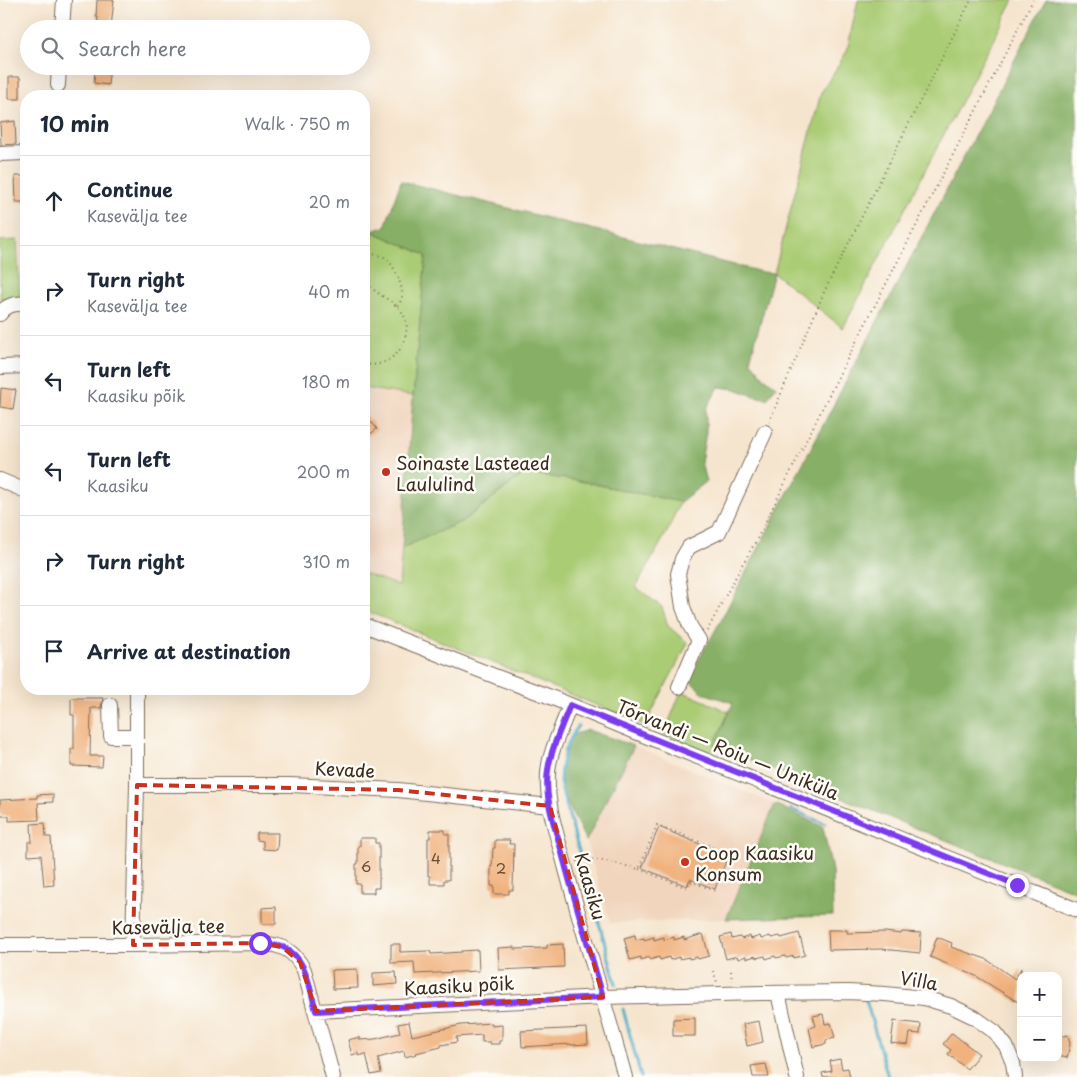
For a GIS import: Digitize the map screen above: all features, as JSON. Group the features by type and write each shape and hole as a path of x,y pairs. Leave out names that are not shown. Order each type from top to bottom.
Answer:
{"street":[{"path":"63,20 64,0"},
{"path":"58,85 59,75"},
{"path":"0,154 20,153"},
{"path":"0,314 11,305 20,304"},
{"path":"0,367 20,366"},
{"path":"679,687 699,640 690,626 683,607 678,574 682,559 689,547 719,532 764,432"},
{"path":"0,480 20,488"},
{"name":"Tõrvandi — Roiu — Uniküla","path":"370,627 570,705 1077,910"},
{"path":"133,945 137,695"},
{"path":"110,705 111,736 137,736"},
{"name":"Kaasiku","path":"570,705 554,746 548,770 547,790 566,866 625,1077"},
{"name":"Kevade","path":"137,785 290,785 398,790 550,806"},
{"name":"Kasevälja tee","path":"0,946 260,943 274,944 282,947 290,951 300,962 304,970 334,1077"},
{"name":"Villa","path":"603,997 848,992 924,998 951,1006 974,1017 995,1032 1006,1046 1013,1062 1015,1077"},
{"path":"778,993 797,1077"},
{"name":"Kaasiku põik","path":"316,1011 603,997"}],"path":[{"path":"764,432 825,290 971,0"},
{"path":"699,640 709,629 756,541 845,362 1033,0"},
{"path":"370,255 384,257 391,263 402,290 402,297 397,306"},
{"path":"370,285 397,306 407,322 408,330 403,345 398,352 385,362 370,364"},
{"path":"639,869 657,825 713,847"},
{"path":"566,866 586,859 596,859 639,869 687,888 690,881 716,891"},
{"path":"713,971 719,986"},
{"path":"731,971 732,986"}],"highlighted area":[{"path":"137,785 398,790 550,806 603,997 316,1011 300,962 282,947 260,943 133,945"}],"shaded area":[{"name":"Soinaste Lasteaed Laululind","path":"370,389 413,396 399,586 370,575"},
{"path":"634,746 775,804 726,919 610,923 586,841"}],"green space":[{"path":"858,0 1014,0 843,328 774,273 821,93 847,51"},
{"path":"1046,0 1077,0 1077,892 910,826 714,745 733,703 703,693 688,679 720,622"},
{"path":"401,181 762,272 774,273 750,360 764,377 776,386 767,399 735,389 719,387 706,409 706,432 701,462 706,482 680,502 585,482 525,473 463,521 402,548 426,255 371,231 385,227"},
{"path":"370,231 426,255 413,396 370,389"},
{"path":"17,240 20,298 0,299 0,241"},
{"path":"525,473 585,482 680,502 668,530 636,587 662,607 668,626 688,643 645,725 370,612 370,575 399,586 402,548 463,521"},
{"path":"684,692 729,712 714,745 712,755 664,734 680,694"},
{"path":"588,730 634,746 586,841 562,789 561,768 564,749 575,734"},
{"path":"775,804 823,827 832,871 833,916 726,919"}],"building":[{"path":"97,0 114,0 112,20 98,20 98,17 96,17"},
{"path":"94,75 109,75 108,85 94,83"},
{"path":"9,77 20,77 20,99 9,99"},
{"path":"15,121 16,144 1,145 0,123"},
{"path":"15,176 20,176 20,202 16,202"},
{"path":"1,388 16,390 13,409 0,407"},
{"path":"370,420 377,429 370,434"},
{"path":"71,698 103,698 101,708 91,708 90,756 103,756 102,767 71,766 71,749 74,749 74,715 71,715"},
{"path":"53,794 53,802 38,803 39,820 9,821 9,816 0,816 0,800 37,798 37,795"},
{"path":"45,823 46,837 51,837 54,885 44,886 41,855 28,856 28,842 32,842 31,824"},
{"name":"Coop Kaasiku Konsum","path":"659,827 728,856 715,889 690,879 687,886 642,868"},
{"path":"430,830 445,830 445,834 449,834 449,880 444,880 444,884 430,884 430,876 428,876 428,838 430,838"},
{"path":"257,833 278,833 277,850 263,849 263,841 257,840"},
{"path":"360,838 375,838 375,843 379,843 379,888 374,888 374,893 360,893 360,884 356,884 356,864 358,864"},
{"path":"495,840 510,840 509,844 514,844 513,890 509,890 509,894 494,894 494,886 491,886 491,866"},
{"path":"276,907 276,924 262,924 262,908"},
{"path":"828,930 847,930 847,933 921,933 920,953 882,949 829,950"},
{"path":"799,933 805,955 794,958 794,956 776,958 775,956 766,959 765,956 756,958 755,956 746,959 746,956 738,959 737,956 726,959 720,937 731,934 732,939 750,936 751,939 760,936 761,939 770,936 771,938 780,936 781,938"},
{"path":"703,934 709,956 698,959 697,957 689,959 689,957 679,959 679,957 670,960 669,957 660,960 659,957 650,960 649,957 641,960 641,957 630,960 624,938 635,935 636,940 654,937 654,940 664,937 664,940 674,937 674,940 684,937 684,940"},
{"path":"937,937 952,943 951,947 986,959 1015,979 1017,975 1017,1002 976,976 930,957"},
{"path":"391,944 400,944 400,952 430,951 431,954 478,950 479,971 415,974 414,962 391,963"},
{"path":"563,944 564,967 499,970 498,948 547,948 547,945"},
{"path":"357,969 358,988 333,989 332,970"},
{"path":"396,972 397,984 373,986 373,973"},
{"path":"823,1014 825,1024 831,1023 835,1038 826,1040 826,1044 813,1047 809,1028 816,1026 813,1016"},
{"path":"695,1018 695,1036 673,1036 673,1019"},
{"path":"759,1021 763,1042 747,1046 743,1024"},
{"path":"894,1021 921,1024 920,1034 910,1033 908,1045 891,1043"},
{"path":"409,1022 412,1036 461,1025 492,1023 492,1026 502,1025 502,1041 499,1041 499,1044 482,1042 482,1035 456,1037 457,1042 441,1045 441,1047 417,1054 405,1057 404,1051 378,1058 381,1073 371,1075 366,1054 358,1056 358,1053 352,1055 348,1040 360,1037 360,1040 375,1039 400,1033 398,1024"},
{"path":"587,1028 588,1044 522,1047 521,1031"},
{"path":"952,1033 979,1054 967,1069 948,1054 951,1050 943,1044"},
{"path":"1068,1035 1070,1044 1067,1058 1062,1057 1062,1036"},
{"path":"840,1059 842,1069 848,1068 850,1077 823,1077 822,1073 832,1071 830,1061"},
{"path":"766,1064 769,1077 753,1077 751,1066"}],"waterway":[{"path":"578,726 564,753 560,783 580,855"},
{"path":"791,809 825,824"},
{"path":"590,890 616,984"},
{"path":"866,1000 888,1077"},
{"path":"623,1009 641,1077"}],"place":[{"name":"Soinaste Lasteaed Laululind","path":"386,472"},
{"name":"Coop Kaasiku Konsum","path":"685,862"}],"route":[{"path":"260,943 274,944 295,955 304,970 316,1011 603,997 570,882 547,790 548,770 554,746 570,705 1017,885"}]}
